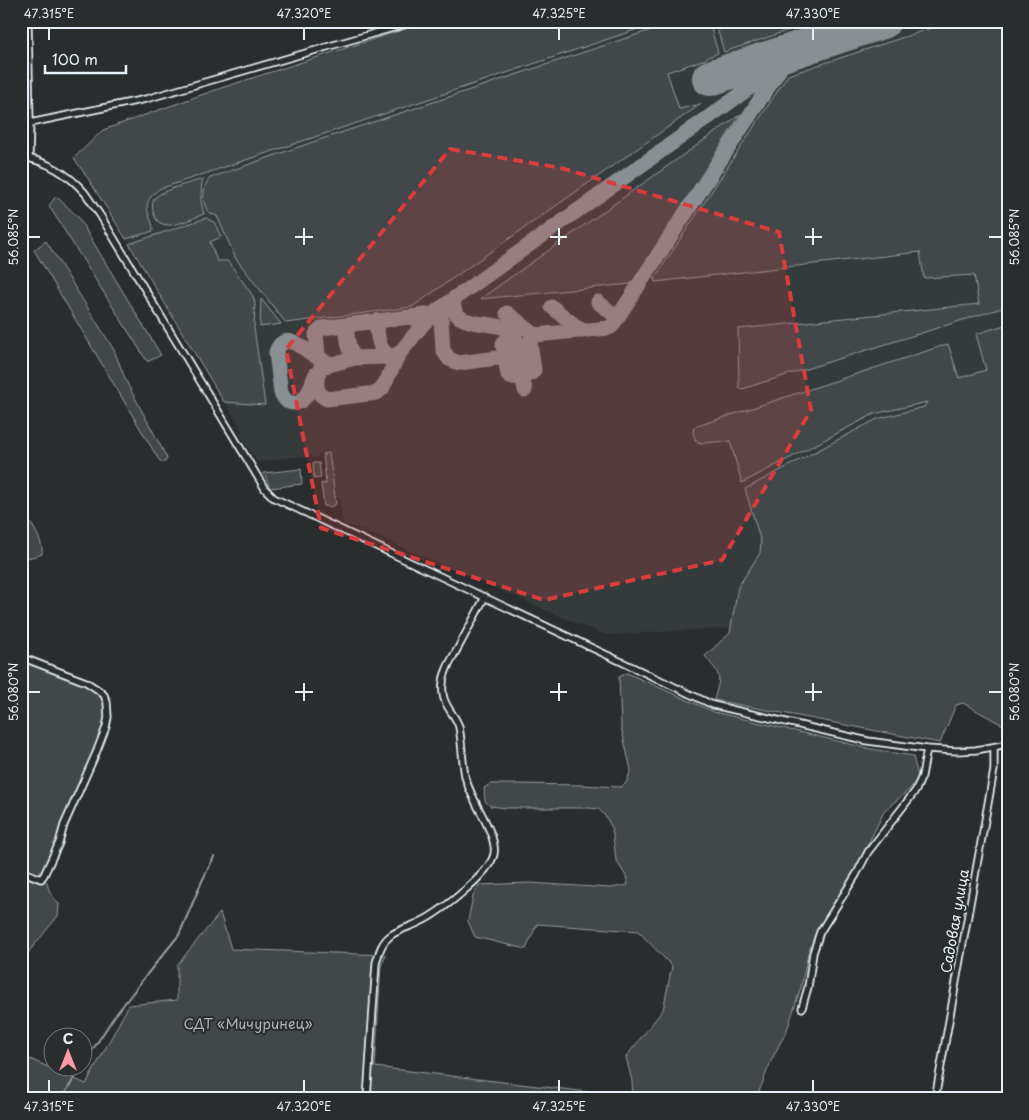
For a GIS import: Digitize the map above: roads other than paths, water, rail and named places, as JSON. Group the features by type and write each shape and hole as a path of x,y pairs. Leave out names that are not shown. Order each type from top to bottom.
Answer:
{"street":[{"path":"28,21 29,158"},
{"path":"30,123 146,100 417,21"},
{"path":"21,157 44,163 72,180 84,193 100,215 265,489 279,501 713,705 868,741 927,749 957,750 1008,744"},
{"path":"367,1099 376,962 384,942 402,929 421,922 442,910 466,890 489,865 494,855 492,837 465,778 458,726 442,695 446,671 485,597"},
{"path":"21,657 86,682 97,689 104,695 107,702 108,716 106,728 96,753 64,824 59,843 44,875 41,879 21,871"},
{"name":"Садовая улица","path":"935,1099 994,770 994,747"},
{"path":"802,1008 808,987 813,953 820,932 856,875 868,852 916,790 922,776 927,749"}],"waterway":[{"path":"92,1051 114,1017 179,935 214,857"},
{"path":"61,1099 75,1078"}],"park label":[{"name":"СДТ «Мичуринец»","path":"248,1024"}]}
